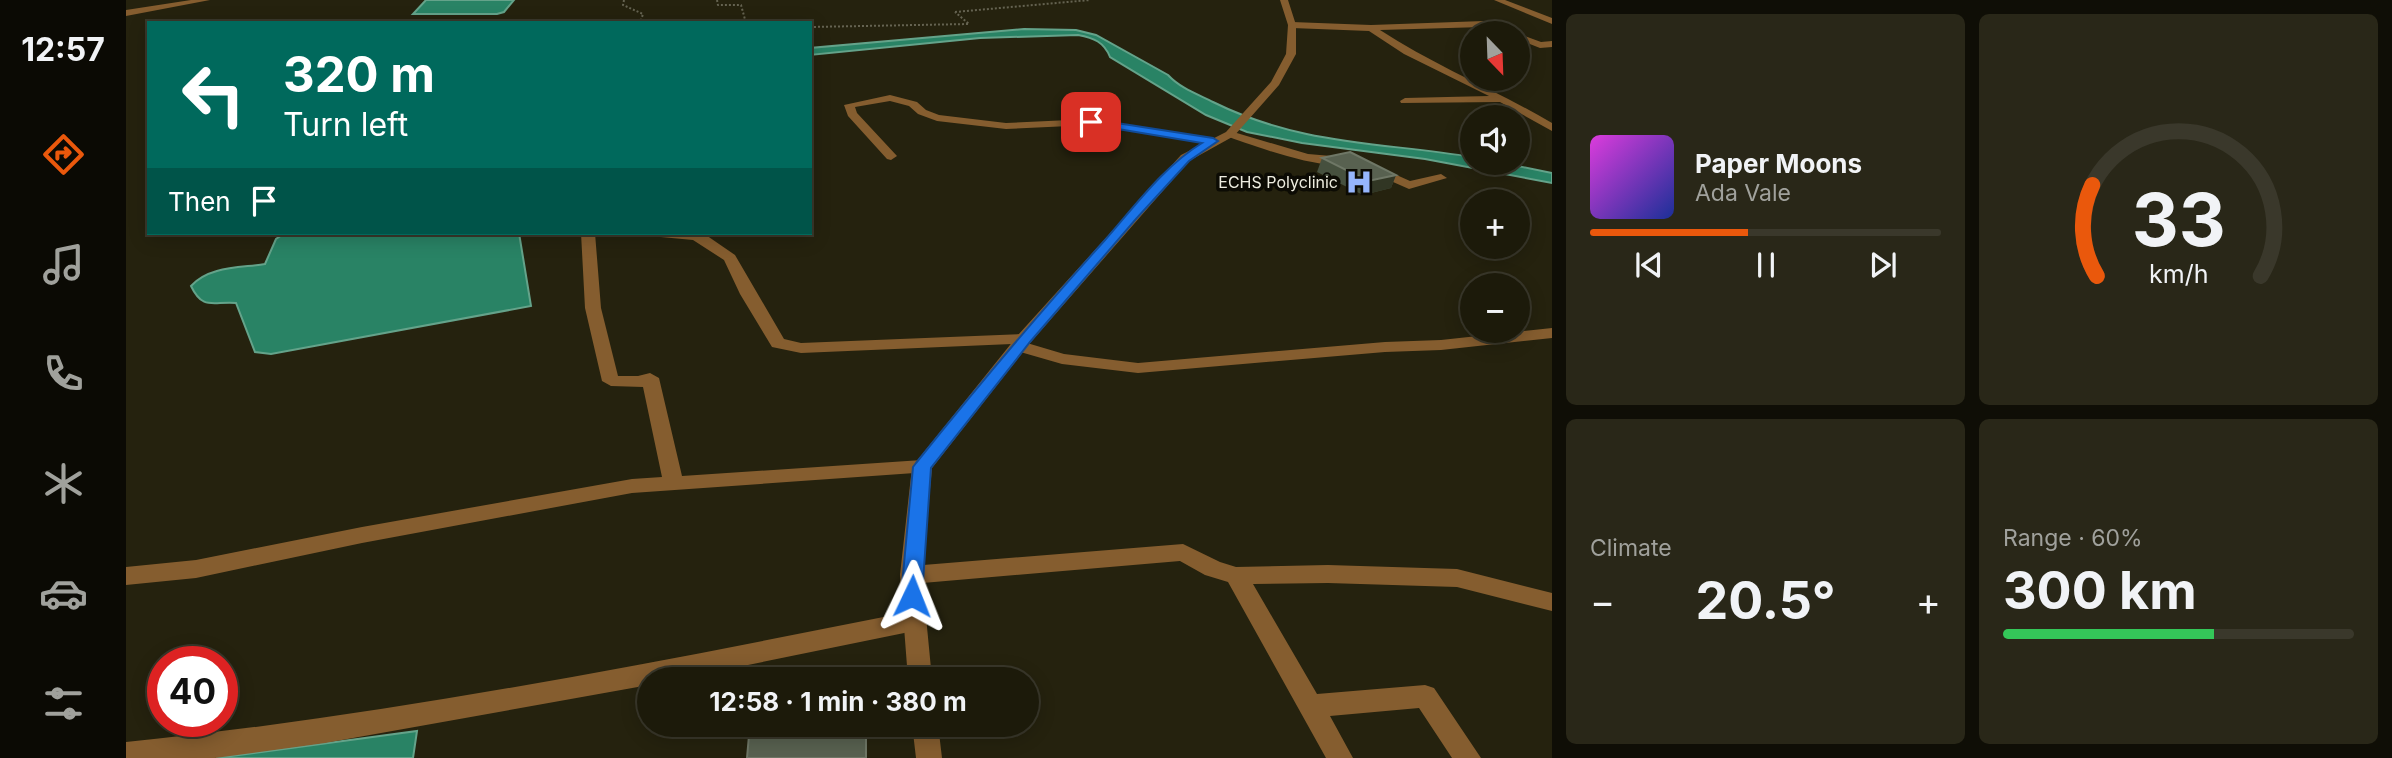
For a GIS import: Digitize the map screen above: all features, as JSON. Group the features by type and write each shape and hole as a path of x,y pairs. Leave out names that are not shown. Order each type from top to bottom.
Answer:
{"street":[{"path":"126,13 206,0"},
{"path":"919,667 911,575 922,467 1021,343 1185,158 1238,126 1275,83 1291,54 1292,25 1284,0"},
{"path":"1497,0 1552,21"},
{"path":"1292,25 1371,28 1460,25"},
{"path":"1371,28 1407,52 1502,99 1552,128"},
{"path":"1530,41 1540,45 1552,44"},
{"path":"891,156 852,114 849,105 890,97 913,104 922,112 937,118 1006,126 1091,122 1213,141"},
{"path":"1405,101 1502,99"},
{"path":"1238,126 1307,158 1331,162 1356,161 1409,186 1441,178"},
{"path":"588,235 597,339 611,381 640,382 650,378 673,482"},
{"path":"697,235 730,258 748,295 778,343 801,348 1021,343 1062,359 1138,368 1385,347 1453,344 1552,333"},
{"path":"126,576 196,569 362,535 632,486 922,467"},
{"path":"911,575 1183,552 1213,569 1236,576 1328,574 1457,578 1552,602"},
{"path":"1236,576 1339,758"},
{"path":"126,755 351,727 532,698 914,621"},
{"path":"1310,706 1425,696 1468,758"},
{"path":"927,737 929,758"}],"path":[{"path":"624,0 622,5 643,14 641,21"},
{"path":"718,0 718,5 741,5 745,21"},
{"path":"812,27 969,24 955,12 1090,0"}],"shaded area":[{"path":"426,0 514,0 504,12 497,14 413,14"},
{"path":"1024,29 1076,30 1096,35 1168,75 1178,84 1245,116 1277,127 1340,140 1460,155 1460,166 1302,143 1247,132 1206,115 1110,57 1098,42 1078,35 980,38 812,55 812,48"},
{"path":"1530,169 1552,173 1552,183 1510,175 1530,175"},
{"path":"282,235 519,235 531,306 271,354 255,352 236,303 204,302 191,286 198,279 216,271 265,264 276,239"},
{"path":"417,731 413,758 216,758"}],"building":[{"path":"1350,152 1396,175 1368,181 1322,158"},
{"path":"749,737 866,737 866,758 747,758"}],"place":[{"name":"ECHS Polyclinic","path":"1359,182"}],"route":[{"path":"912,596 911,575 922,467 1024,339 1132,216 1185,158 1213,141 1091,122"}]}
